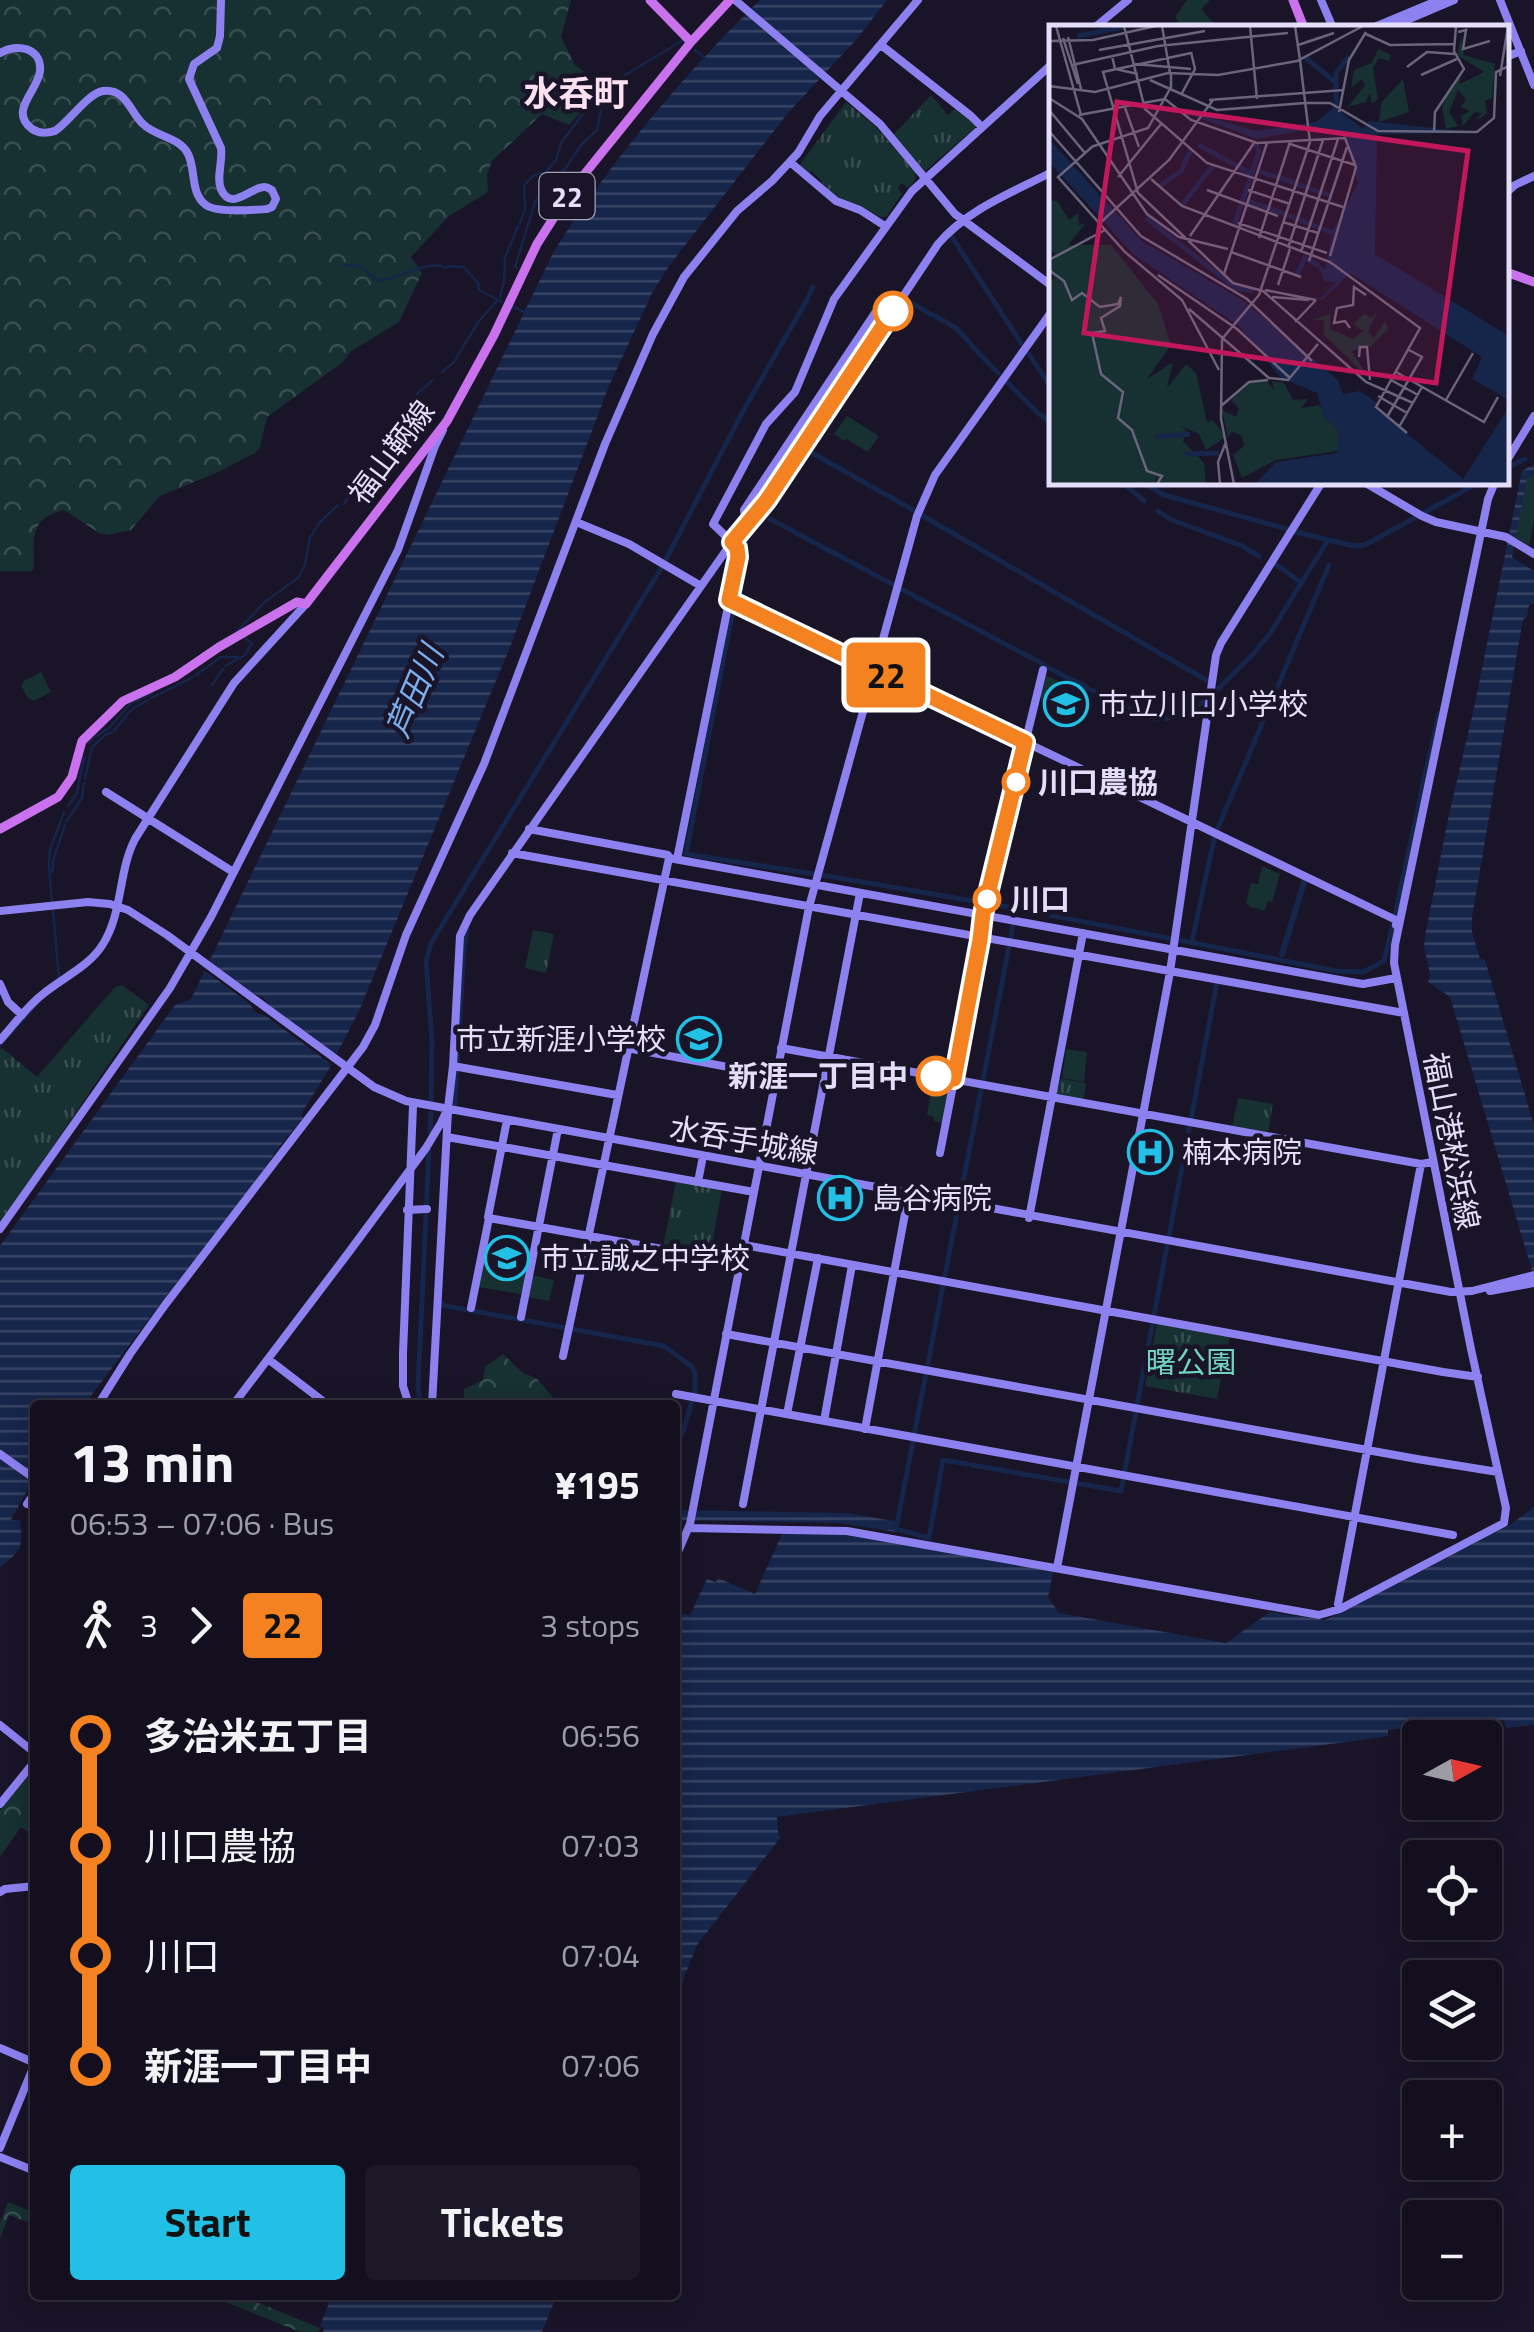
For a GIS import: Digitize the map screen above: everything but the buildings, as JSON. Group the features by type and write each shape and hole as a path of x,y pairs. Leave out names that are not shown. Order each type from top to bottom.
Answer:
{"main road":[{"path":"650,0 691,42"},
{"path":"1293,0 1303,25"},
{"name":"福山鞆線","path":"306,604 447,421 560,207 691,42 734,1"},
{"path":"1509,273 1534,282"},
{"path":"0,829 58,797 72,777 82,741 123,701 174,677 296,602 306,604"}],"street":[{"path":"0,52 20,46 38,60 40,72 23,109 25,121 35,131 55,131 97,93 114,92 124,98 145,126 183,147 199,198 209,207 267,209 276,199 268,187 235,199 222,192 221,148 189,79 194,64 217,48 221,0"},
{"path":"101,1400 165,1304 375,1026 406,934 484,764 605,444 678,287 748,200 790,162 820,116 918,0"},
{"path":"1098,25 1128,0"},
{"path":"1321,0 1332,25"},
{"path":"1379,25 1438,0"},
{"path":"1395,25 1454,0"},
{"path":"1500,0 1534,85"},
{"path":"734,1 880,124 963,220 1049,284"},
{"path":"882,45 982,127"},
{"path":"1509,55 1521,51"},
{"path":"562,1356 662,880 673,858 738,557 737,548 713,524 766,424 795,392 834,299 885,226 912,190 1049,69"},
{"path":"790,162 836,200 885,226"},
{"path":"431,1400 462,930 732,542 767,500 938,244 963,220 1049,176"},
{"path":"1509,190 1534,176"},
{"path":"750,521 744,510 875,313"},
{"path":"680,1548 689,1528 808,906 918,516 928,487 1049,314"},
{"path":"1509,457 1534,416"},
{"path":"0,1229 191,956 398,550 447,421"},
{"path":"1057,1568 1170,972 1212,679 1221,643 1320,485"},
{"path":"1369,485 1436,522 1506,537 1534,554"},
{"name":"福山港松浜線","path":"689,1528 864,1534 1320,1615 1340,1609 1503,1524 1506,1508 1394,963 1494,485"},
{"path":"582,524 628,544 701,586"},
{"path":"729,600 1396,920"},
{"path":"0,1040 37,999 103,944 116,908 127,854 148,818 234,684 306,604"},
{"path":"940,1153 985,908 1043,670"},
{"path":"106,792 230,870"},
{"path":"529,829 860,893 985,908 1082,933 1175,942 1351,982 1363,984 1396,978"},
{"path":"512,853 1404,1013"},
{"path":"743,1504 860,893"},
{"name":"水呑手城線","path":"0,913 89,906 116,908 142,917 380,1094 413,1106 1399,1283 1434,1294 1460,1295 1534,1283"},
{"path":"1395,945 1396,920 1403,907"},
{"path":"1029,1216 1082,933"},
{"path":"0,984 8,1002 22,1016"},
{"path":"627,1048 776,1076"},
{"path":"781,1048 1421,1164 1433,1162"},
{"path":"453,1066 617,1095"},
{"name":"水呑手城線","path":"346,1068 391,1096 447,1111"},
{"path":"408,1400 403,1353 413,1106"},
{"path":"238,1400 434,1137 447,1111"},
{"path":"488,1217 506,1121"},
{"path":"521,1317 557,1130"},
{"path":"447,1137 754,1192"},
{"path":"698,1182 703,1157"},
{"path":"1340,1609 1421,1164"},
{"path":"865,1429 909,1194"},
{"path":"407,1210 426,1209"},
{"path":"471,1308 489,1218 740,1263"},
{"path":"744,1245 1478,1377"},
{"path":"788,1414 818,1258"},
{"path":"824,1421 852,1265"},
{"name":"水呑手城線","path":"1500,1287 1534,1274"},
{"path":"726,1334 1498,1472"},
{"path":"268,1359 321,1400"},
{"path":"676,1394 1453,1536"},
{"path":"0,1454 30,1475"},
{"path":"27,1504 30,1500"},
{"path":"0,1725 30,1752"},
{"path":"0,1804 30,1764"},
{"path":"0,1892 30,1887"},
{"path":"0,2048 30,2061"},
{"path":"0,2148 30,2075"},
{"path":"0,2157 30,2169"}],"green space":[{"path":"0,0 571,0 561,37 575,65 590,76 597,95 569,125 542,114 492,161 487,175 488,192 449,216 411,257 422,273 399,322 350,352 343,362 267,417 255,453 160,496 131,530 108,535 64,510 52,514 36,532 34,569 0,571"},
{"path":"1187,0 1210,0 1201,9 1215,25 1181,25 1175,17"},
{"path":"931,95 948,115 956,108 976,124 925,171 893,135"},
{"path":"846,102 876,127 916,173 908,188 902,183 898,188 902,194 886,217 837,199 812,171 809,175 799,166"},
{"path":"847,416 879,436 868,452 834,434"},
{"path":"1534,474 1534,520 1529,546 1515,537 1527,478"},
{"path":"41,672 51,692 34,701 21,686"},
{"path":"1045,675 1067,685 1061,709 1042,702"},
{"path":"1262,866 1280,874 1272,902 1268,901 1265,911 1246,903 1251,883 1258,884"},
{"path":"533,930 554,934 546,973 525,968"},
{"path":"122,985 149,1005 0,1224 0,1050 37,1077 115,987"},
{"path":"680,1028 718,1034 713,1061 675,1053"},
{"path":"1066,1049 1087,1052 1084,1082 1062,1078"},
{"path":"1057,1078 1086,1083 1083,1102 1054,1095"},
{"path":"936,1079 951,1084 944,1123 927,1115"},
{"path":"1238,1098 1273,1104 1268,1133 1232,1127"},
{"path":"676,1181 722,1189 710,1255 663,1247"},
{"path":"486,1252 527,1260 520,1294 477,1287"},
{"path":"531,1275 554,1280 549,1301 527,1297"},
{"name":"曙公園","path":"1157,1323 1230,1336 1217,1399 1145,1386"},
{"path":"503,1354 523,1373 536,1378 555,1400 464,1400 464,1389 483,1380 485,1367"},
{"path":"30,1776 30,1833 21,1827 0,1857 0,1810"},
{"path":"8,2202 30,2211 30,2223 9,2215 0,2238 0,2223"},
{"path":"220,2300 251,2300 320,2328 318,2332 300,2332"}],"water":[{"name":"芦田川","path":"760,0 887,0 856,40 787,114 652,293 609,386 510,647 359,1011 301,1114 303,1118 88,1400 30,1400 30,1485 11,1520 20,1520 21,1542 17,1552 0,1567 0,1246 175,1005 191,999 553,253 649,120"},
{"path":"1534,464 1534,474 1527,478 1512,557 1534,571 1534,603 1523,619 1472,932 1480,959 1485,960 1534,1125 1534,1277 1450,997 1428,982 1424,946 1522,471"},
{"path":"1534,1507 1534,1725 1506,1728 1504,1720 1402,1720 1402,1728 1388,1730 1388,1736 777,1817 781,1837 697,1945 680,1988 680,1614 690,1615 707,1579 716,1582 718,1578 755,1594 782,1534 854,1533 1053,1572 1048,1597 1059,1613 1226,1643 1270,1612 1330,1618 1510,1525"},
{"path":"680,1510 846,1513 899,1522 897,1532 837,1523 680,1520"},
{"path":"330,2300 555,2300 542,2332 323,2332 320,2326"}],"pier":[{"path":"205,959 263,997 340,1057 335,1067 255,1012 249,1003 201,968"}],"waterway":[{"path":"520,223 525,209 524,186 533,176 545,173 556,160 561,143 606,82 614,82 683,40"},
{"path":"695,50 705,58"},
{"path":"517,268 535,202 597,130 606,87"},
{"path":"500,297 505,258 518,226"},
{"path":"952,237 1021,343"},
{"path":"343,265 360,266 379,281 442,266"},
{"path":"444,268 464,267 479,290 502,302"},
{"path":"809,294 813,287"},
{"path":"431,1102 432,1042 426,961 431,943 662,567 743,411 808,298"},
{"path":"906,300 932,315"},
{"path":"442,372 453,363 496,302"},
{"path":"511,306 527,313"},
{"path":"935,316 956,328 970,343"},
{"path":"972,346 998,373"},
{"path":"1029,354 1049,384"},
{"path":"364,472 391,438 418,393 433,380"},
{"path":"1006,381 1036,411"},
{"path":"1038,413 1049,422"},
{"path":"814,454 913,510"},
{"path":"1509,467 1525,459"},
{"path":"344,504 362,476"},
{"path":"1125,485 1144,501"},
{"path":"1147,485 1164,495 1287,529"},
{"path":"1296,532 1354,546 1365,545 1475,485"},
{"path":"237,631 265,602 299,577 310,537 338,505"},
{"path":"1158,511 1237,544"},
{"path":"923,516 1208,681"},
{"path":"770,519 894,585"},
{"path":"748,531 686,854 814,874"},
{"path":"1215,692 1271,632 1328,540"},
{"path":"1240,545 1259,556"},
{"path":"1275,564 1302,583"},
{"path":"1192,941 1215,835 1329,565"},
{"path":"901,589 1043,664"},
{"path":"225,666 245,655 252,643 243,637"},
{"path":"196,675 221,657 238,657"},
{"path":"1047,667 1088,688"},
{"path":"212,685 223,669"},
{"path":"151,698 193,677"},
{"path":"1091,690 1136,713"},
{"path":"95,737 110,727 131,703 152,693"},
{"path":"105,735 113,732 132,709 148,700"},
{"path":"1138,714 1165,719 1206,700"},
{"path":"1425,775 1439,714"},
{"path":"85,779 92,747 103,737"},
{"path":"89,743 92,739"},
{"path":"68,806 77,793 84,757"},
{"path":"1415,824 1424,778"},
{"path":"66,822 82,798 84,783"},
{"path":"59,978 49,867 50,850 64,812"},
{"path":"52,872 65,825"},
{"path":"1404,873 1414,826"},
{"path":"821,875 1337,971 1363,972 1384,961 1393,924"},
{"path":"1395,917 1403,876"},
{"path":"1282,954 1305,879"},
{"path":"960,1198 1013,926"},
{"path":"455,1104 467,929"},
{"path":"1169,1236 1217,982"},
{"path":"0,1046 40,1001"},
{"path":"430,1133 431,1113"},
{"path":"419,1400 429,1150"},
{"path":"897,1524 958,1208"},
{"path":"972,1465 1121,1491 1167,1246"},
{"path":"441,1302 566,1328"},
{"path":"572,1329 664,1346 691,1366 695,1391 680,1436"},
{"path":"896,1529 929,1538 943,1460 967,1464"}],"bus line":[{"name":"22","path":"893,311 767,500 732,542 738,557 729,600 1025,742 983,914 954,1079 936,1076"}],"place":[{"name":"市立川口小学校","path":"1066,704"},
{"name":"川口農協","path":"1016,782"},
{"name":"川口","path":"987,899"},
{"name":"市立新涯小学校","path":"699,1039"},
{"name":"新涯一丁目中","path":"936,1076"},
{"name":"楠本病院","path":"1150,1152"},
{"name":"島谷病院","path":"840,1198"},
{"name":"市立誠之中学校","path":"507,1258"}],"district":[{"name":"水呑町","path":"576,93"}]}
